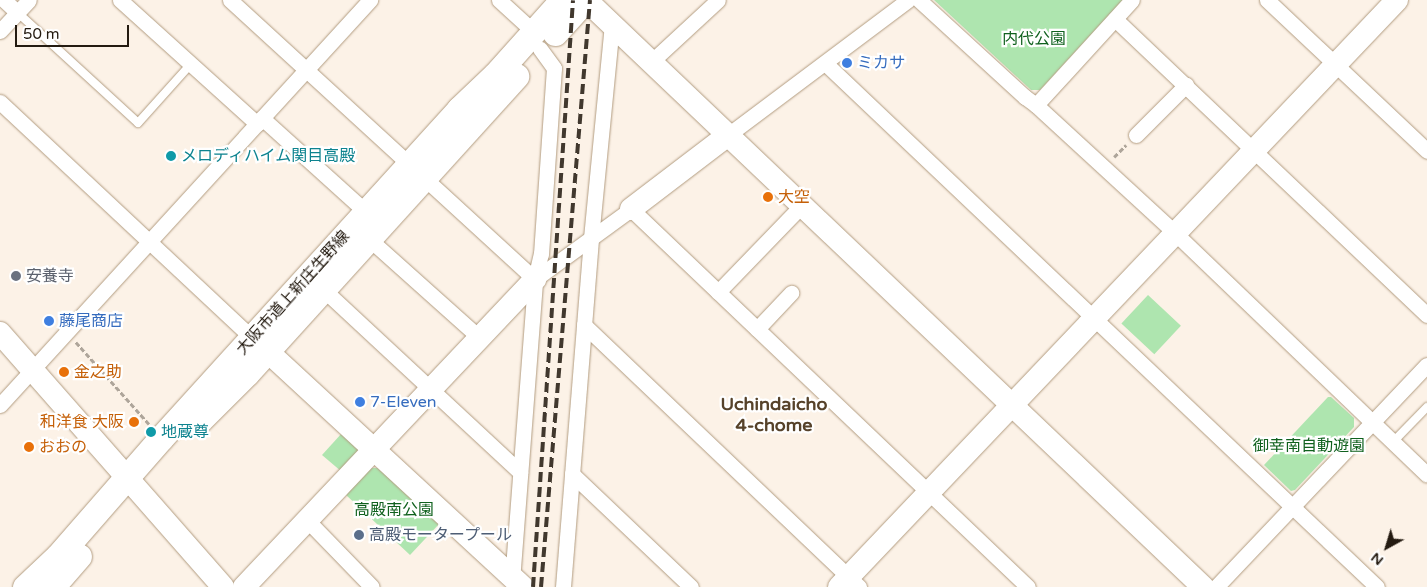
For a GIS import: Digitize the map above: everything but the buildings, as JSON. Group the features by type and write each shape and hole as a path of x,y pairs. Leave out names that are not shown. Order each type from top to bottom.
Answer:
{"main road":[{"name":"大阪市道上新庄生野線","path":"537,40 562,0"},
{"name":"大阪市道上新庄生野線","path":"52,587 133,482 161,438 259,344 323,289 368,238 416,171 537,40 585,0"},
{"name":"大阪市道上新庄生野線","path":"26,587 208,410 366,212 416,171"}],"street":[{"path":"4,0 17,12"},
{"path":"0,30 29,0"},
{"path":"120,0 190,65 366,212"},
{"path":"230,0 535,279"},
{"path":"499,0 537,40 554,68 541,254 535,279 520,472 516,584"},
{"path":"585,0 1203,587"},
{"path":"651,62 718,0"},
{"path":"244,587 535,279 908,0"},
{"path":"919,0 1175,233 1427,475"},
{"path":"1036,105 1132,0"},
{"path":"1267,0 1427,151"},
{"path":"584,325 849,584 929,492 1397,0"},
{"path":"0,405 149,244 306,69 362,3"},
{"path":"1115,19 1427,315"},
{"path":"563,587 591,238 612,25"},
{"path":"825,63 1377,587"},
{"path":"1136,135 1186,85"},
{"path":"0,102 149,244 374,449 516,584"},
{"path":"718,292 802,205"},
{"path":"631,209 1028,587"},
{"path":"368,238 480,338"},
{"path":"323,289 520,472"},
{"path":"757,329 791,293"},
{"path":"0,333 133,482 223,587"},
{"path":"1216,587 1426,369"},
{"path":"572,474 691,587"},
{"path":"307,520 372,587"}],"lane":[{"path":"17,12 138,123 190,65"},
{"path":"1392,442 1427,407"}],"path":[{"path":"1104,168 1136,135"},
{"path":"67,333 161,438"}],"green space":[{"name":"内代公園","path":"934,0 1123,0 1040,90 1031,90"},
{"path":"1148,295 1181,326 1154,354 1121,324"},
{"name":"御幸南自動遊園","path":"1328,397 1331,397 1354,418 1354,427 1295,490 1291,491 1264,465"},
{"path":"342,433 358,447 358,454 342,472 322,455"},
{"name":"高殿南公園","path":"370,468 380,468 440,523 410,555 345,494"}],"railway":[{"path":"533,587 573,0"},
{"path":"541,587 590,0"}],"place":[{"name":"ミカサ","path":"847,63"},
{"name":"メロディハイム関目高殿","path":"171,156"},
{"name":"大空","path":"768,197"},
{"name":"安養寺","path":"16,276"},
{"name":"藤尾商店","path":"49,321"},
{"name":"金之助","path":"64,372"},
{"name":"7-Eleven","path":"360,402"},
{"name":"和洋食 大阪","path":"134,422"},
{"name":"地蔵尊","path":"151,432"},
{"name":"おおの","path":"29,447"},
{"name":"高殿モータープール","path":"359,535"}],"district":[{"name":"Uchindaicho 4-chome","path":"774,415"}]}
